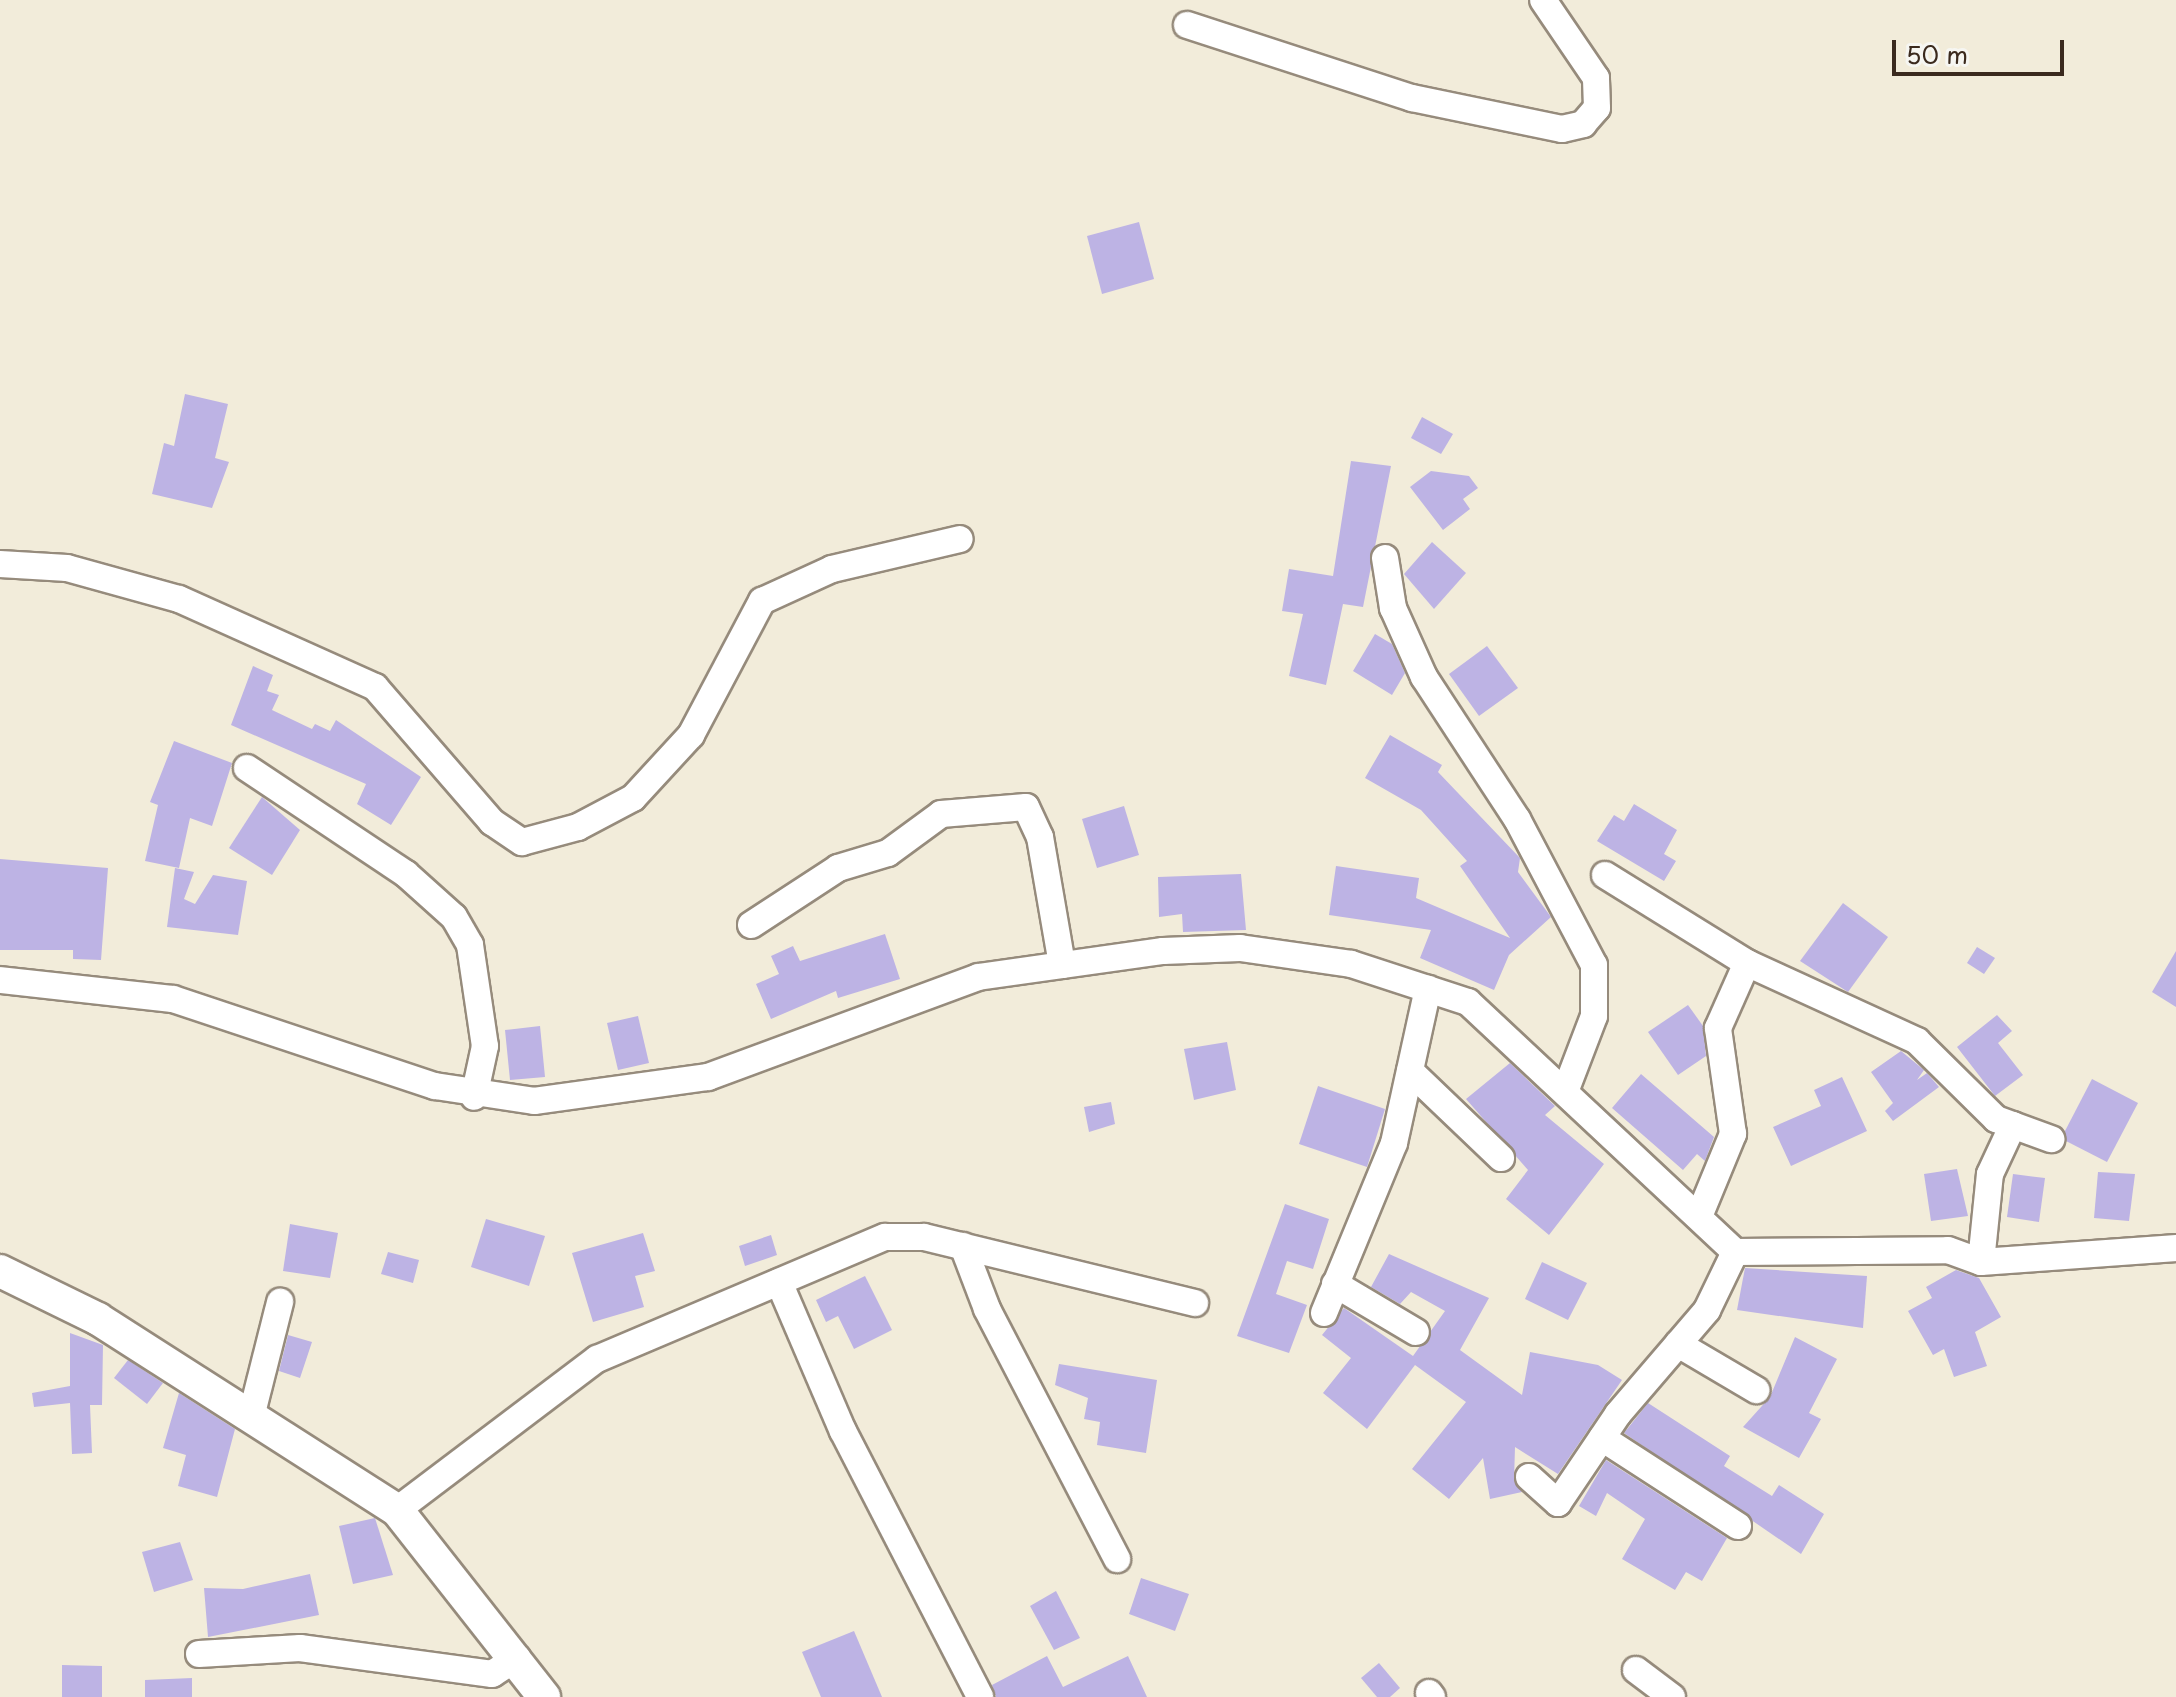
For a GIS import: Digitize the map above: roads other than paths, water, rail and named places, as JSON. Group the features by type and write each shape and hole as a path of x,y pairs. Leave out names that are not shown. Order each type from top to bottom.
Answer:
{"street":[{"path":"1187,25 1412,98 1562,129 1583,124 1597,108 1596,78 1543,0"},
{"path":"0,564 67,568 179,599 375,687 492,822 522,842 578,827 633,798 691,735 762,601 832,569 960,539"},
{"path":"1385,558 1393,608 1424,677 1517,819 1594,965 1594,1016 1565,1092"},
{"path":"247,768 406,874 454,917 470,945 485,1046 474,1097"},
{"path":"751,925 838,868 888,853 941,814 1026,807 1040,837 1062,965"},
{"path":"1605,875 1747,963 1917,1041 1996,1119 2051,1139"},
{"path":"0,980 173,999 474,1097 613,1095 708,1077 978,977 1062,965 1240,948 1351,964 1468,1002 1700,1214 1735,1252 1948,1250 1981,1262 2176,1248"},
{"path":"1700,1214 1733,1134 1718,1028 1747,963"},
{"path":"1324,1313 1394,1143 1428,989"},
{"path":"1410,1071 1501,1158"},
{"path":"1981,1262 1990,1174 2013,1125"},
{"path":"397,1510 597,1359 885,1237 963,1246 1195,1303"},
{"path":"963,1246 987,1309 1117,1559"},
{"path":"1529,1477 1558,1503 1602,1438 1707,1310 1735,1252"},
{"path":"0,1271 98,1319 397,1510 517,1658 544,1697"},
{"path":"779,1282 843,1431 980,1697"},
{"path":"1335,1284 1416,1332"},
{"path":"251,1417 280,1302"},
{"path":"1678,1344 1756,1390"},
{"path":"1602,1438 1738,1526"},
{"path":"199,1654 300,1648 492,1674 517,1658"},
{"path":"1636,1670 1672,1697"}]}
